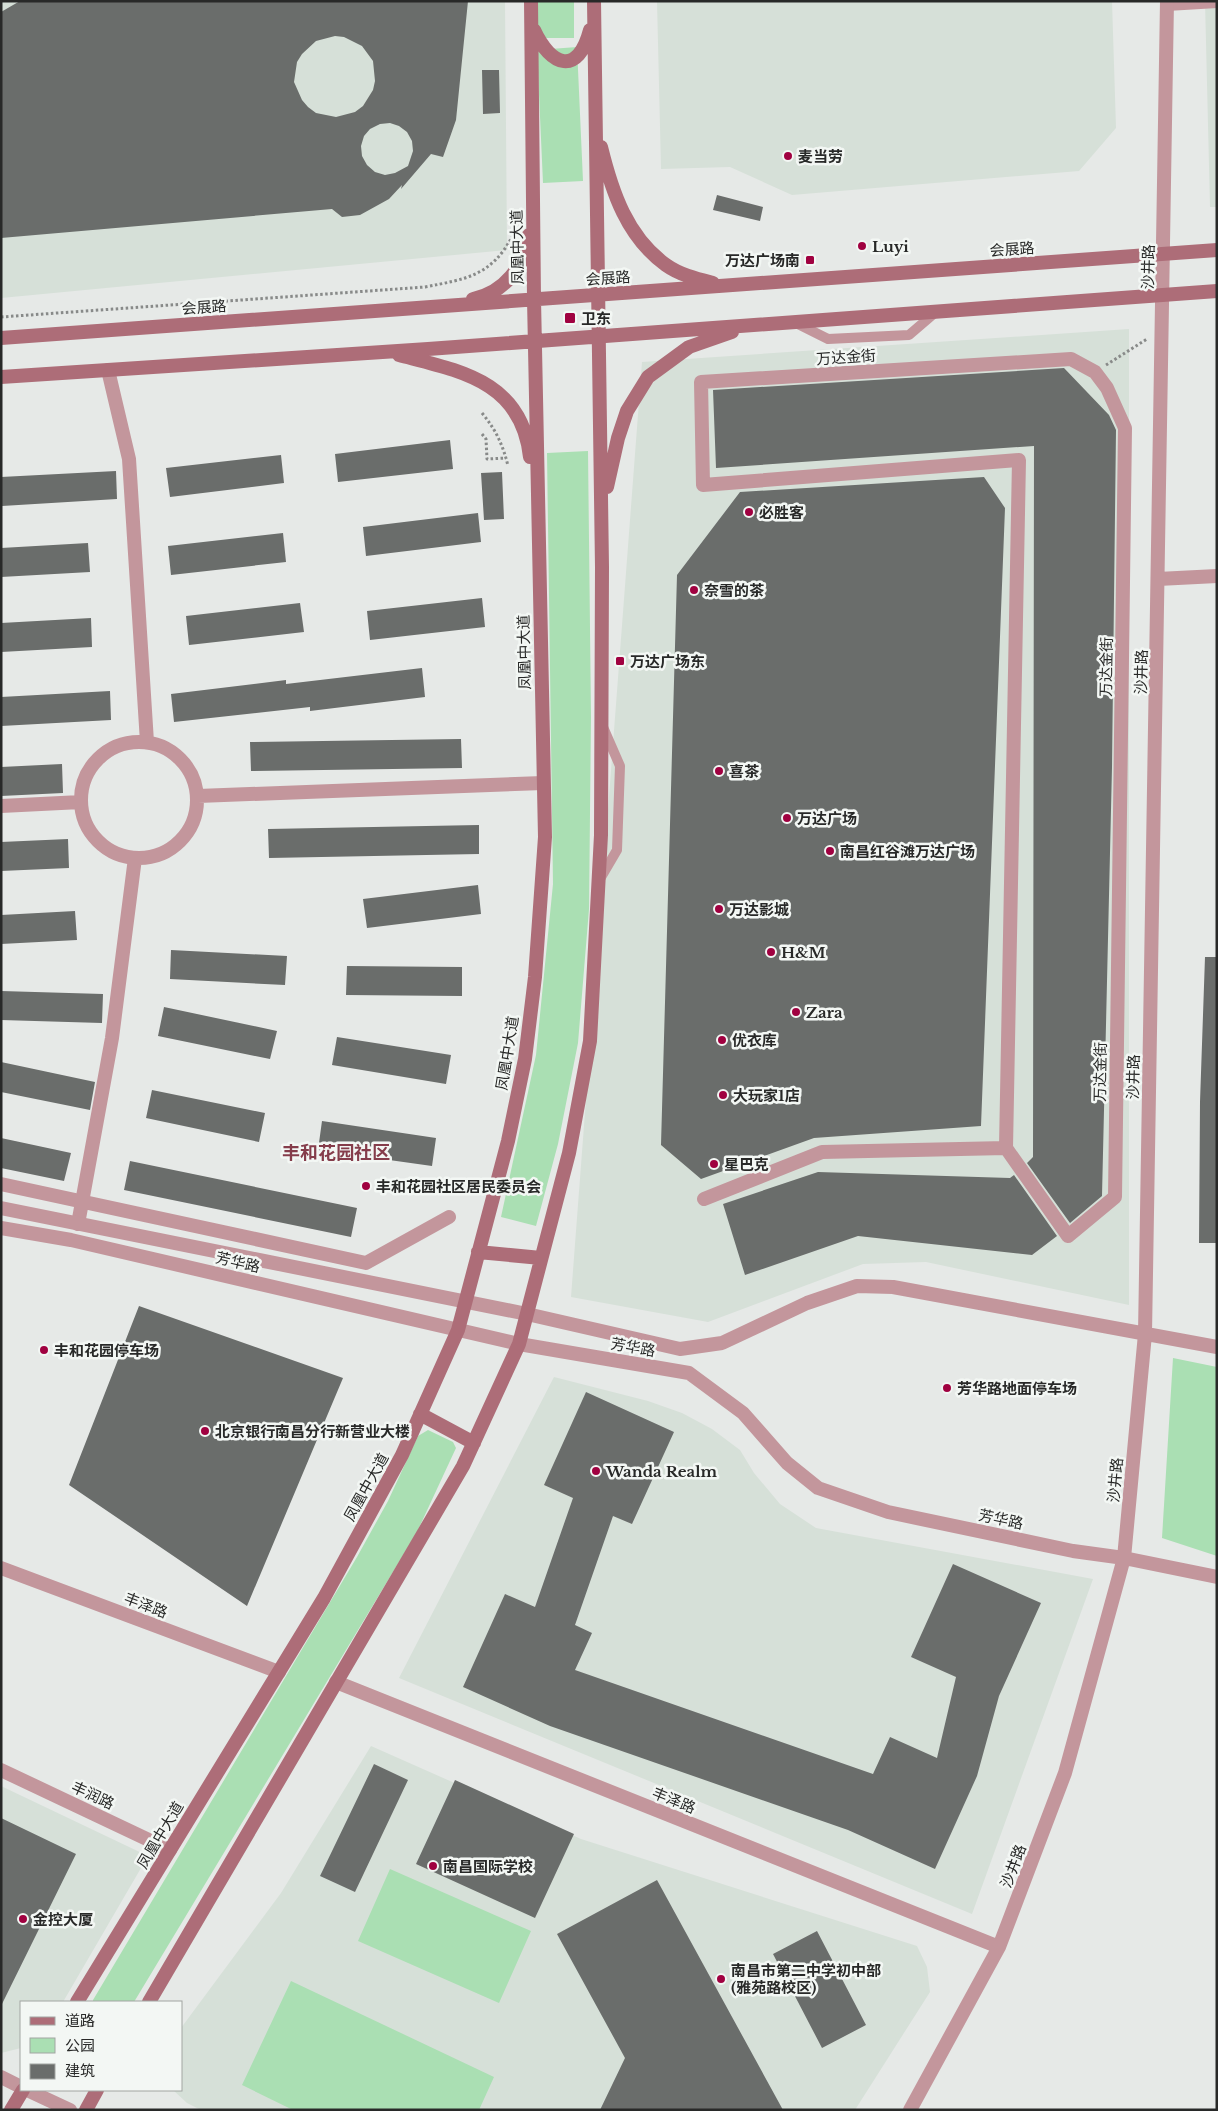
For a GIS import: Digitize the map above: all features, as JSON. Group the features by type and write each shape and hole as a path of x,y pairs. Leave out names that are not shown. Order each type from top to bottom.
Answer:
{"main road":[{"name":"凤凰中大道","path":"78,2001 329,1590 402,1455 458,1330 508,1141 524,1059 534,977 545,837 534,299 531,1"},
{"path":"531,25 540,45 549,55 556,59 571,60 582,52 586,46 595,5"},
{"path":"150,2001 463,1466 519,1344 568,1153 590,1041 598,882 602,723 602,510 597,295 595,5"},
{"path":"595,126 613,188 629,225 650,251 667,266 720,286"},
{"path":"430,307 480,297 507,282 520,263 528,244 533,194"},
{"name":"会展路","path":"1,338 1217,250"},
{"path":"1,377 389,352 1217,291"},
{"path":"602,510 618,438 627,411 648,377 689,347 730,332 760,324"},
{"path":"389,352 464,372 481,380 500,394 520,420 528,443 539,554"},
{"path":"478,1252 542,1258"},
{"path":"420,1414 474,1443"},
{"path":"11,2110 20,2091"},
{"path":"86,2110 96,2091"}],"street":[{"path":"1167,2 1217,1"},
{"name":"沙井路","path":"910,2110 999,1947 1065,1773 1124,1558 1145,1334 1167,2"},
{"name":"万达金街","path":"1071,359 1095,372 1107,388 1125,428 1115,1197 1068,1236 1006,1148 1019,460 702,485 701,382 1071,359"},
{"path":"108,370 130,459 147,742"},
{"path":"1158,579 1217,576"},
{"path":"147,742 163,746 176,754 187,766 194,780 198,796 195,815 187,833 173,847 155,855 136,858 119,854 104,846 92,834 84,819 81,802 84,782 93,764 108,750 127,743 147,742"},
{"path":"198,796 543,783"},
{"path":"1,806 81,802"},
{"path":"78,1224 112,1038 136,858"},
{"path":"704,1199 822,1152 1006,1148"},
{"path":"1,1184 366,1263 449,1217"},
{"name":"芳华路","path":"1,1208 527,1314 680,1349 722,1343 807,1303 857,1286 893,1287 1217,1347"},
{"name":"芳华路","path":"1,1228 71,1240 519,1344 689,1373 743,1413 787,1464 818,1488 888,1512 1073,1551 1124,1558 1217,1577"},
{"name":"丰泽路","path":"1,1568 279,1672"},
{"name":"丰泽路","path":"336,1682 999,1947"},
{"name":"丰润路","path":"1,1770 170,1850"},
{"path":"1,2077 20,2087"},
{"path":"29,2091 70,2110"}],"lane":[{"path":"793,322 828,339 908,335 938,311"},
{"path":"598,882 617,850 620,766 602,723"}],"path":[{"path":"1,317 425,287 468,277 489,268 512,239 515,229"},
{"path":"1095,372 1147,339"},
{"path":"482,413 494,428 508,466"},
{"path":"482,434 486,440 487,459 506,458"}],"shaded area":[{"path":"1,1 505,1 507,250 1,298"},
{"path":"657,1 1112,1 1116,128 1079,171 792,195 730,167 661,169"},
{"path":"1205,1 1217,1 1217,207 1210,207"},
{"path":"1129,329 1129,1305 926,1262 863,1264 708,1322 571,1297 642,362"},
{"path":"554,1377 648,1401 682,1413 712,1429 740,1450 754,1473 780,1504 816,1528 1093,1579 972,1914 399,1678"},
{"name":"南昌市第二中学初中部 (雅苑路校区)","path":"371,1746 581,1839 917,1946 927,1967 930,1992 855,2110 201,2110 187,2103 174,2091 182,2091 182,2027 281,1893"},
{"path":"1,1786 148,1856 64,2001 20,2001 20,2048 1,2053"}],"green space":[{"path":"538,1 574,1 574,38 538,38"},
{"path":"577,47 583,181 543,183 537,50"},
{"path":"588,451 591,717 589,909 578,1043 558,1144 536,1226 501,1217 536,1055 553,884 547,453"},
{"path":"1173,1358 1217,1367 1217,1556 1162,1538"},
{"path":"428,1430 453,1442 456,1448 417,1532 135,2001 93,2001 357,1557 388,1501 418,1436"},
{"path":"390,1869 531,1931 499,2003 358,1941"},
{"path":"291,1981 494,2077 479,2110 293,2110 242,2085"}],"building":[{"path":"20,1 468,1 456,120 443,157 431,154 401,189 402,185 389,199 360,215 342,217 332,209 1,238 1,12","holes":["335,36 344,37 362,46 373,61 375,81 373,90 363,106 355,112 336,117 316,113 308,107 302,100 294,82 297,62 302,54 316,41","390,123 399,126 407,132 412,141 413,151 408,166 395,173 385,175 375,172 367,165 362,156 361,146 364,136 370,129 380,124"]},
{"path":"482,70 499,70 500,113 483,114"},
{"path":"717,195 763,207 760,221 713,210"},
{"path":"1064,368 1109,415 1116,430 1112,767 1102,1196 1070,1223 1027,1163 1033,1157 1034,446 716,468 713,390"},
{"path":"450,440 453,469 338,482 335,454"},
{"path":"281,455 284,483 170,497 166,468"},
{"path":"116,471 117,499 2,506 1,477"},
{"path":"502,472 504,519 484,520 481,473"},
{"name":"南昌红谷滩万达广场","path":"984,477 1005,508 981,1126 814,1138 701,1179 661,1145 677,575 740,492"},
{"path":"478,513 481,542 366,556 363,527"},
{"path":"283,533 286,562 171,575 168,546"},
{"path":"88,543 90,572 1,577 1,548"},
{"path":"482,598 485,627 370,640 367,611"},
{"path":"300,603 304,632 189,645 186,616"},
{"path":"91,618 92,647 1,652 1,623"},
{"path":"422,668 425,697 310,711 310,707 174,722 171,694 286,680 286,684"},
{"path":"110,691 111,720 1,726 1,697"},
{"path":"461,739 462,768 251,771 250,742"},
{"path":"62,764 63,793 1,796 1,767"},
{"path":"479,825 479,854 269,858 268,829"},
{"path":"68,839 69,868 1,871 1,842"},
{"path":"478,885 481,914 367,928 363,899"},
{"path":"75,911 77,940 1,944 1,915"},
{"path":"171,950 287,956 285,985 170,979"},
{"path":"1205,957 1217,957 1217,1243 1199,1243 1200,1102"},
{"path":"347,966 462,967 462,996 346,995"},
{"path":"1,991 103,994 102,1023 1,1020"},
{"path":"164,1007 277,1031 270,1059 158,1036"},
{"path":"337,1037 451,1055 446,1084 332,1065"},
{"path":"1,1062 95,1082 90,1110 1,1092"},
{"path":"152,1090 265,1113 259,1142 146,1118"},
{"path":"322,1121 436,1138 432,1166 318,1150"},
{"path":"1,1138 71,1153 64,1181 1,1168"},
{"path":"130,1161 357,1208 351,1237 124,1190"},
{"path":"818,1172 1010,1178 1014,1175 1057,1236 1032,1255 858,1236 745,1275 723,1204"},
{"name":"北京银行南昌分行新营业大楼","path":"139,1306 343,1378 247,1606 69,1485"},
{"path":"586,1392 674,1432 632,1524 613,1516 575,1625 592,1633 575,1670 873,1774 890,1737 937,1758 956,1677 911,1657 953,1564 1041,1603 999,1696 977,1776 935,1869 848,1830 550,1726 463,1687 505,1594 535,1607 573,1498 544,1485"},
{"path":"374,1764 408,1780 355,1892 320,1876"},
{"path":"455,1780 574,1834 535,1918 416,1864"},
{"name":"金控大厦","path":"1,1818 76,1854 1,2006"},
{"path":"657,1880 783,2110 600,2110 625,2058 557,1934"},
{"path":"817,1931 866,2025 822,2048 773,1954"}],"place":[{"name":"麦当劳","path":"788,156"},
{"name":"Luyi","path":"862,246"},
{"name":"万达广场南","path":"810,260"},
{"name":"卫东","path":"570,318"},
{"name":"必胜客","path":"749,512"},
{"name":"奈雪的茶","path":"694,590"},
{"name":"万达广场东","path":"620,661"},
{"name":"喜茶","path":"719,771"},
{"name":"万达广场","path":"787,818"},
{"name":"南昌红谷滩万达广场","path":"830,851"},
{"name":"万达影城","path":"719,909"},
{"name":"H&M","path":"771,952"},
{"name":"Zara","path":"796,1012"},
{"name":"优衣库","path":"722,1040"},
{"name":"大玩家1店","path":"723,1095"},
{"name":"星巴克","path":"714,1164"},
{"name":"丰和花园社区居民委员会","path":"366,1186"},
{"name":"丰和花园停车场","path":"44,1350"},
{"name":"芳华路地面停车场","path":"947,1388"},
{"name":"北京银行南昌分行新营业大楼","path":"205,1431"},
{"name":"Wanda Realm","path":"596,1471"},
{"name":"南昌国际学校","path":"433,1866"},
{"name":"金控大厦","path":"23,1919"},
{"name":"南昌市第二中学初中部 (雅苑路校区)","path":"721,1979"}],"district":[{"name":"丰和花园社区","path":"336,1153"}]}
